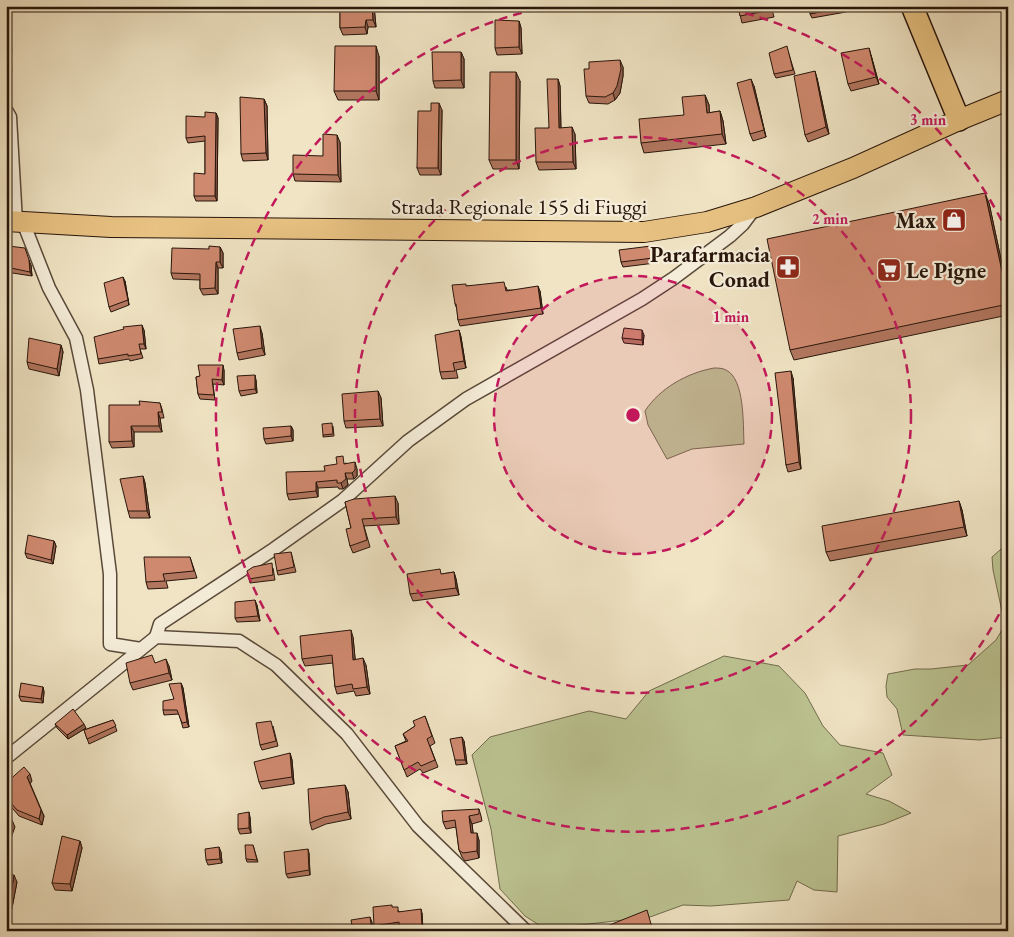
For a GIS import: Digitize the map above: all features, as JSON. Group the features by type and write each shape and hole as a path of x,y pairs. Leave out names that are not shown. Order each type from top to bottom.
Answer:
{"highway":[{"path":"912,6 959,120"}],"main road":[{"name":"Strada Regionale 155 di Fiuggi","path":"15,222 110,226 644,232 707,222 756,207 853,168 1008,100"}],"street":[{"path":"6,110 10,117 15,222 76,338 89,396 110,574 110,644 141,649"},
{"path":"6,758 156,637 160,624 342,501 408,441 466,399 666,284 730,236 744,224 756,207"},
{"path":"156,637 239,640 276,665 347,734 418,826 526,931"}],"green space":[{"path":"714,368 726,370 737,383 742,403 744,444 692,449 667,459 648,425 645,411 658,395 675,383 704,370"},
{"path":"1008,543 1008,737 979,740 903,735 897,709 887,697 888,674 915,669 968,665 996,640 1005,625 992,557"},
{"path":"724,656 779,666 805,693 823,726 840,745 883,753 892,775 866,794 889,801 911,813 884,824 838,836 837,892 814,890 797,881 789,900 711,906 683,905 650,917 545,929 525,916 500,889 491,829 472,755 490,737 589,711 626,719 649,691"}],"building":[{"path":"340,6 372,6 373,20 366,20 365,27 340,28"},
{"path":"738,6 770,6 771,10 740,16"},
{"path":"809,6 844,6 845,7 810,14"},
{"path":"495,20 519,21 519,47 495,48"},
{"path":"6,43 9,44 6,55"},
{"path":"335,46 376,46 376,91 334,91"},
{"path":"787,46 793,70 774,74 769,53"},
{"path":"869,48 876,77 848,84 841,53"},
{"path":"432,52 461,52 461,80 433,81"},
{"path":"620,60 621,69 617,86 613,93 605,97 586,96 584,69 589,69 589,62"},
{"path":"6,63 9,64 6,77"},
{"path":"815,71 826,127 805,135 794,76"},
{"path":"490,72 516,72 516,160 489,160"},
{"path":"547,79 558,79 559,128 572,127 573,162 536,162 535,128 549,128"},
{"path":"751,79 764,130 750,134 737,83"},
{"path":"705,95 707,113 720,111 722,134 641,143 639,119 684,115 682,97"},
{"path":"240,97 264,99 266,153 241,154"},
{"path":"431,103 439,103 438,168 417,168 418,111 431,111"},
{"path":"205,112 216,113 215,196 194,196 194,173 205,174 205,136 186,138 186,116 205,117"},
{"path":"323,134 337,135 338,175 293,174 293,155 323,156"},
{"name":"Le Pigne","path":"985,193 1008,304 790,350 767,239"},
{"path":"8,246 25,248 30,272 6,267"},
{"path":"209,246 220,247 220,262 216,262 215,288 200,289 200,274 171,273 172,248 209,249"},
{"path":"651,246 653,258 621,262 619,250"},
{"path":"123,277 128,300 109,307 104,283"},
{"path":"504,282 506,291 538,286 541,308 458,320 452,285 466,284 466,286"},
{"path":"142,325 144,344 139,344 141,354 128,356 128,354 98,359 94,337 124,329 123,327"},
{"path":"260,326 262,348 237,353 233,329"},
{"path":"624,328 642,330 642,340 622,338"},
{"path":"459,330 464,361 453,363 455,371 440,372 435,335"},
{"path":"29,338 61,345 57,369 27,362"},
{"path":"198,365 223,365 222,380 212,379 214,395 198,394 196,377 200,376"},
{"path":"791,371 799,462 786,465 775,373"},
{"path":"255,375 255,389 239,391 237,376"},
{"path":"378,391 380,419 344,421 342,394"},
{"path":"139,401 160,403 162,412 158,412 159,426 131,426 132,441 109,442 109,405 140,405"},
{"path":"332,423 333,434 323,435 322,424"},
{"path":"291,426 291,436 264,439 263,428"},
{"path":"343,456 344,464 355,462 355,470 352,473 345,473 346,479 341,483 337,483 337,480 316,482 316,491 287,494 286,472 325,471 324,466 337,464 336,457"},
{"path":"143,476 147,511 128,511 120,479"},
{"path":"395,496 396,517 362,519 367,540 350,546 346,529 351,528 345,502 354,499"},
{"path":"959,501 964,527 826,552 822,526"},
{"path":"28,535 54,541 51,560 25,553"},
{"path":"291,552 294,567 277,571 274,554"},
{"path":"144,557 190,557 194,571 163,574 165,581 146,582"},
{"path":"272,563 273,575 249,579 247,571 253,567"},
{"path":"440,569 441,574 454,572 456,588 410,594 407,574"},
{"path":"255,600 258,616 235,618 235,602"},
{"path":"351,630 353,660 363,658 367,687 353,689 352,684 335,687 332,655 302,659 300,636"},
{"path":"152,655 155,663 166,659 169,673 130,683 126,663"},
{"path":"21,683 43,687 41,699 19,696"},
{"path":"181,683 187,722 182,723 177,710 163,710 163,701 174,699 169,684"},
{"path":"73,709 84,724 67,735 55,724"},
{"path":"425,716 432,736 427,739 435,760 421,766 418,762 404,770 395,746 408,741 403,734 415,726 413,721"},
{"path":"113,720 116,726 87,739 84,730"},
{"path":"271,721 276,741 260,745 256,723"},
{"path":"462,737 465,760 455,760 450,739"},
{"path":"290,753 292,777 259,782 254,762"},
{"path":"24,767 30,774 27,777 41,810 39,819 17,810 6,797 6,783"},
{"path":"345,785 348,812 324,817 310,823 308,789"},
{"path":"479,809 479,814 469,816 471,833 477,833 477,851 463,853 459,850 455,820 443,822 442,811"},
{"path":"249,812 249,828 238,829 238,814"},
{"path":"6,818 12,820 6,837"},
{"path":"62,836 80,841 70,884 52,883"},
{"path":"245,845 253,845 257,860 246,859"},
{"path":"219,847 220,859 206,860 205,849"},
{"path":"308,849 309,870 286,874 284,852"},
{"path":"6,874 14,875 9,906 6,906"},
{"path":"392,905 392,907 398,907 398,912 421,909 422,926 400,930 399,922 374,926 373,907"},
{"path":"647,910 653,931 603,931 602,928"},
{"path":"370,917 372,931 353,931 351,920"},
{"path":"939,928 950,928 951,931 939,931"}],"place":[{"name":"Max","path":"954,220"},
{"name":"Parafarmacia Conad","path":"788,267"},
{"name":"Le Pigne","path":"889,270"}]}
